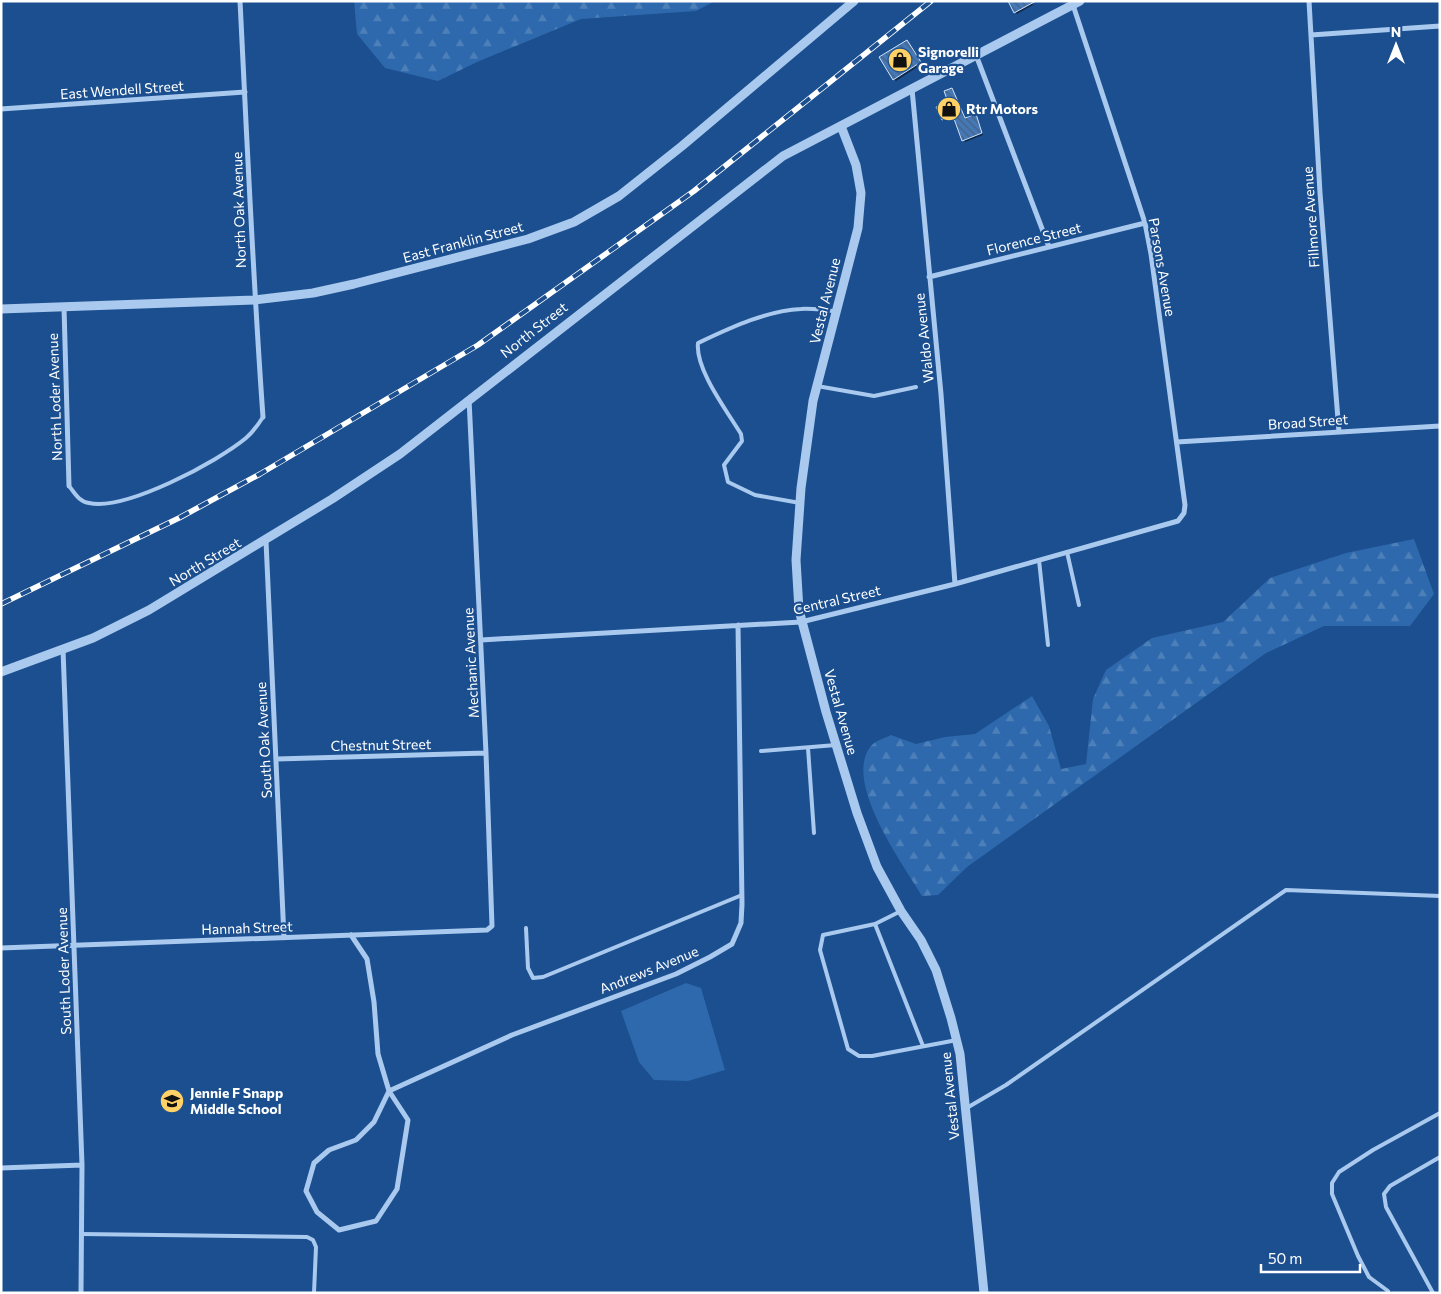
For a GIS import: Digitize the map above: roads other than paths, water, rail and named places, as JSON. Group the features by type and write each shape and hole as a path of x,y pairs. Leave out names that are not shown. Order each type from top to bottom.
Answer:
{"street":[{"name":"North Oak Avenue","path":"240,1 254,300 263,417"},
{"name":"East Franklin Street","path":"1,309 254,300 354,284 528,240 574,222 626,191 854,1"},
{"name":"Fillmore Avenue","path":"1309,1 1320,193 1339,432"},
{"name":"North Street","path":"1,672 93,638 149,610 266,541 400,454 766,167 783,156 1076,3"},
{"name":"Parsons Avenue","path":"1076,3 1144,223 1177,442 1185,505 1184,513"},
{"path":"1311,34 1440,26"},
{"path":"976,56 1049,247"},
{"name":"Waldo Avenue","path":"912,89 941,394 955,584"},
{"name":"East Wendell Street","path":"1,109 245,92"},
{"name":"Vestal Avenue","path":"841,126 856,164 861,193 858,228 817,386 800,503 796,560 801,622 857,813 877,867 901,911 921,940 936,970 957,1040 984,1293"},
{"name":"Florence Street","path":"929,277 1144,223"},
{"name":"North Loder Avenue","path":"64,307 69,486"},
{"name":"Mechanic Avenue","path":"469,399 486,754 492,926"},
{"name":"Broad Street","path":"1177,442 1440,426"},
{"name":"Central Street","path":"481,640 801,622 955,584 1178,521 1184,513"},
{"name":"South Oak Avenue","path":"266,541 284,938"},
{"name":"Andrews Avenue","path":"389,1091 512,1035 676,974 732,944 738,932 742,895 738,626"},
{"name":"South Loder Avenue","path":"63,649 82,1166 81,1293"},
{"name":"Chestnut Street","path":"277,758 486,754"},
{"name":"Hannah Street","path":"1,948 487,930 492,926"},
{"path":"351,935 367,959 374,1002 378,1054 389,1091 408,1120 397,1189 376,1221 338,1230 317,1212 306,1192 314,1163 329,1150 356,1140 374,1122 389,1091"},
{"path":"1,1168 82,1166"}],"lane":[{"path":"800,503 756,495 728,482 724,465 742,442 741,434 704,370 697,353 698,342 734,326 772,314 801,309 836,312"},
{"path":"817,386 874,396 916,387"},
{"path":"69,486 80,500 88,503 106,505 136,497 229,450 255,429 263,417"},
{"path":"1067,552 1079,605"},
{"path":"1039,560 1048,645"},
{"path":"760,752 836,745"},
{"path":"808,748 814,833"},
{"path":"965,1109 1006,1085 1286,890 1440,896"},
{"path":"526,928 528,968 533,978 544,977 742,895"},
{"path":"901,911 875,924 823,935 820,950 848,1049 859,1056 872,1056 957,1040"},
{"path":"875,924 924,1046"},
{"path":"1387,1292 1369,1276 1358,1256 1332,1194 1332,1183 1339,1172 1373,1150 1440,1112"},
{"path":"1433,1293 1386,1207 1384,1194 1390,1186 1440,1157"},
{"path":"81,1234 307,1237 313,1240 316,1247 314,1293"}],"railway":[{"path":"1,604 179,518 260,474 478,345 694,191 931,1"}],"place":[{"name":"Signorelli Garage","path":"900,60"},
{"name":"Rtr Motors","path":"949,109"},
{"name":"Jennie F Snapp Middle School","path":"172,1101"}]}
